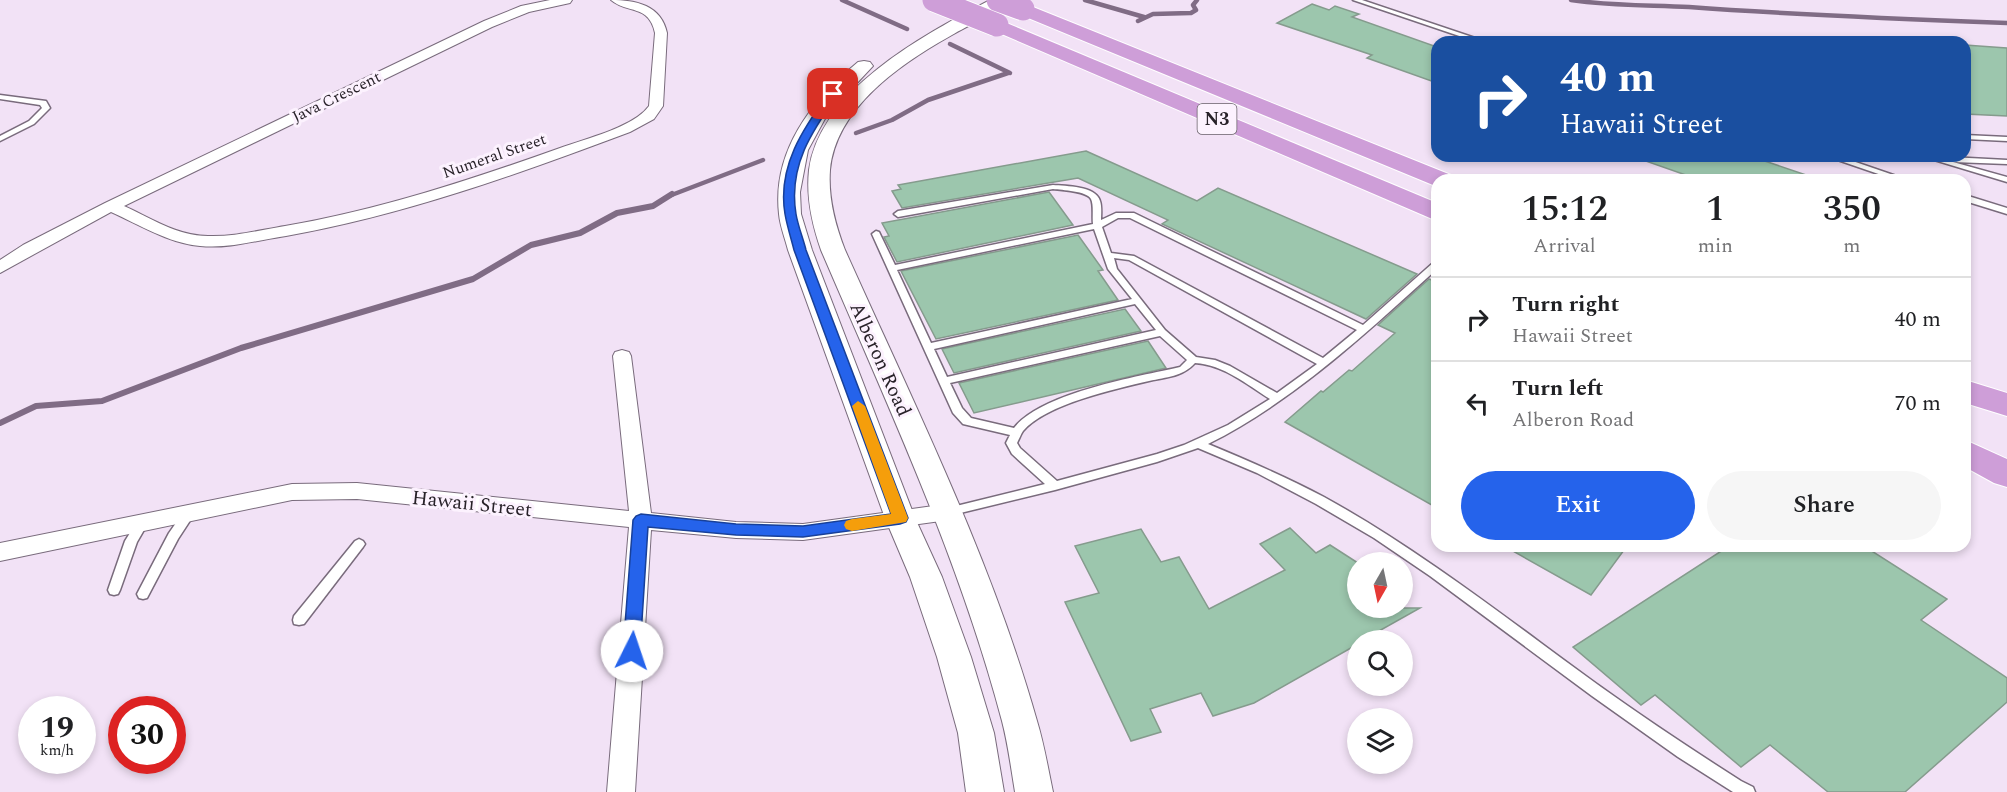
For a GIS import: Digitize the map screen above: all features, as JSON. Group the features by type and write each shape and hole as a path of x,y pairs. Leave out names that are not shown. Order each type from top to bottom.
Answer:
{"highway":[{"name":"N3","path":"934,0 1005,9 1431,176"},
{"name":"N3","path":"1005,9 1431,210"},
{"path":"1971,393 2007,405"},
{"path":"1971,439 2007,454"},
{"path":"1971,455 2007,474"}],"main road":[{"name":"Alberon Road","path":"975,0 873,59 833,94 808,129 795,158 789,186 790,213 800,250 900,518 926,577 969,706 985,792"},
{"name":"Alberon Road","path":"1005,9 895,63 867,86 832,132 819,167 819,205 833,250 948,512 993,636 1020,722 1034,792"}],"street":[{"name":"Java Crescent","path":"0,268 29,249 111,206 488,24 525,9 566,0"},
{"name":"Numeral Street","path":"111,206 183,238 199,241 218,242 298,230 408,204 634,125 649,116 656,106 660,33 658,18 617,0"},
{"path":"621,792 641,520 622,356"},
{"name":"Hawaii Street","path":"0,552 292,492 324,490 357,491 736,530 803,532 948,512"}],"lane":[{"path":"1356,0 1466,36"},
{"path":"0,97 43,103 46,108 40,117 0,139"},
{"path":"1971,136 2007,139"},
{"path":"1971,160 2007,162"},
{"path":"1848,162 1886,174"},
{"path":"1945,162 2007,180"},
{"path":"898,214 1053,187 1074,189 1091,194 1096,200 1097,226 1113,269 1162,332 1193,360 1205,360 1216,364 1278,399"},
{"path":"1971,200 2007,211"},
{"path":"892,268 1097,226 1116,216 1131,215 1363,329"},
{"path":"876,234 957,410 967,421 1015,432"},
{"path":"1108,255 1131,258 1324,363"},
{"path":"948,512 1055,486 1176,453 1198,444 1278,399 1324,363 1431,269"},
{"path":"928,347 1137,301"},
{"path":"944,381 1162,332"},
{"path":"1055,486 1012,446 1015,432 1035,415 1053,406 1090,393 1183,370 1193,360"},
{"path":"1198,444 1263,469 1411,555 1652,731 1748,792"},
{"path":"143,594 163,554 189,513"},
{"path":"114,590 130,541 142,523"},
{"path":"299,620 359,544"}],"building":[{"path":"1312,4 1329,10 1335,6 1359,14 1352,17 1431,45 1431,81 1367,58 1372,55 1277,23"},
{"path":"1971,45 2007,48 2007,116 1971,114"},
{"path":"1086,151 1197,201 1218,188 1417,274 1366,319 1162,224 1168,220 1078,178 902,208 892,191 901,189 898,185"},
{"path":"1649,162 1768,162 1803,174 1683,174"},
{"path":"1049,192 1073,225 897,262 884,237 889,236 882,223"},
{"path":"1078,235 1103,270 1098,271 1118,300 936,339 901,271"},
{"path":"1429,279 1431,280 1431,505 1285,422 1321,391 1323,392 1349,370 1352,371 1395,333 1378,325"},
{"path":"1125,309 1141,331 954,373 942,349"},
{"path":"1148,341 1166,368 974,413 959,383"},
{"path":"1290,528 1316,553 1330,545 1347,556 1347,618 1402,618 1381,630 1347,630 1347,650 1254,703 1213,716 1201,693 1150,709 1161,732 1131,741 1065,602 1099,593 1075,546 1141,529 1161,562 1179,557 1209,609 1285,570 1260,544"},
{"path":"1515,552 1623,552 1591,595"},
{"path":"1720,552 1873,552 1947,599 1921,620 2007,678 2007,702 1905,792 1828,792 1770,745 1741,767 1655,695 1641,705 1573,647"}],"waterway":[{"path":"842,0 907,29"},
{"path":"1085,0 1144,17"},
{"path":"1138,21 1153,14 1191,13 1196,10 1193,5 1197,0"},
{"path":"1571,0 1808,15 2007,23"},
{"path":"950,44 1010,73"},
{"path":"856,133 892,120 928,100 1008,73"},
{"path":"669,196 763,160"},
{"path":"0,423 36,406 102,401 241,348 473,279 531,245 580,233 617,213 653,206 672,194"}],"slow traffic":[{"path":"852,525 900,518 858,406"}],"route":[{"path":"632,651 641,520 736,530 803,532 900,518 800,250 790,213 789,186 795,158 808,129 833,94"}]}
